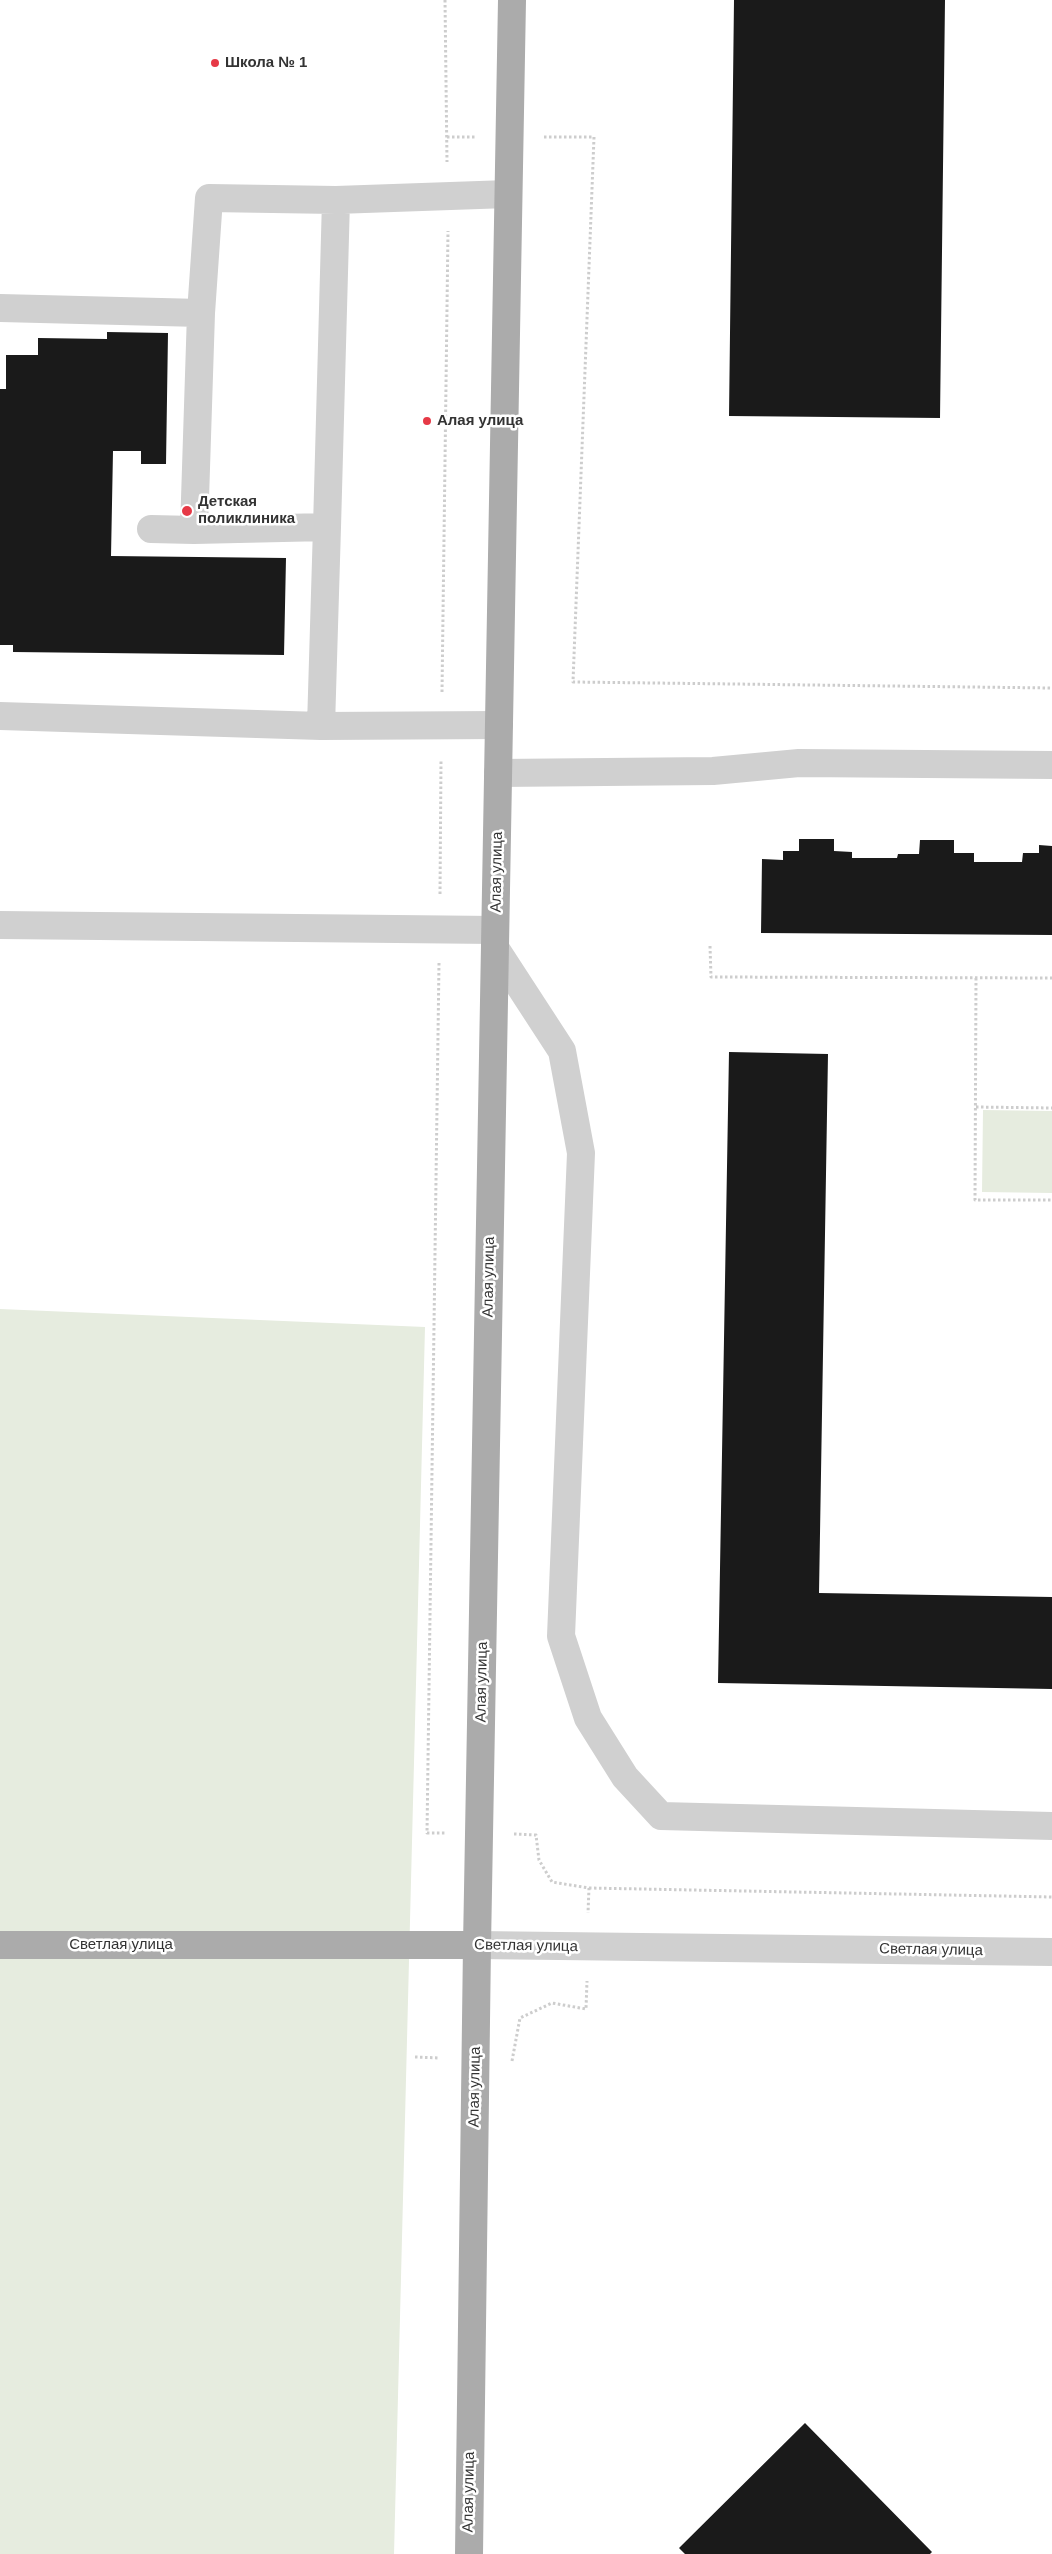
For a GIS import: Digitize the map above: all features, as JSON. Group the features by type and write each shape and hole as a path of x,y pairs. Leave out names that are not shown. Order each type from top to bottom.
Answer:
{"main road":[{"name":"Алая улица","path":"469,2554 477,1945 512,0"},
{"name":"Светлая улица","path":"0,1945 477,1945"}],"street":[{"path":"194,530 201,313 209,198 336,200 508,194"},
{"path":"321,726 336,200"},
{"path":"0,308 201,313"},
{"path":"151,529 328,527"},
{"path":"0,716 321,726 499,725"},
{"path":"498,773 712,771 799,763 1052,765"},
{"path":"0,925 495,939 562,1051 581,1153 561,1636 588,1718 609,1752 625,1777 662,1816 1052,1826"},
{"name":"Светлая улица","path":"477,1945 1052,1952"}],"path":[{"path":"447,138 594,137 573,682 1052,688"},
{"path":"710,946 711,977 1052,978"},
{"path":"976,978 975,1200 1052,1200"},
{"path":"976,1107 1052,1108"},
{"path":"589,1888 1052,1898"}],"shaded area":[{"path":"983,1110 1052,1111 1052,1193 982,1192"},
{"path":"0,1309 425,1327 394,2554 0,2554"}],"building":[{"path":"734,0 945,0 940,418 729,416"},
{"path":"107,332 168,333 166,464 141,464 141,451 113,451 111,556 286,558 284,655 13,652 13,645 0,645 0,389 6,389 6,355 38,355 38,338 107,339"},
{"path":"799,839 834,839 834,851 852,852 852,858 897,858 898,854 919,854 920,840 954,840 954,853 974,853 974,862 1022,862 1023,853 1039,853 1039,845 1052,846 1052,935 761,933 762,859 783,860 783,851 799,851"},
{"path":"729,1052 828,1054 819,1593 1052,1597 1052,1689 718,1683"},
{"path":"805,2423 932,2552 930,2554 685,2554 679,2548"}],"place":[{"name":"Школа № 1","path":"215,63"},
{"name":"Алая улица","path":"427,421"},
{"name":"Детская поликлиника","path":"187,511"}]}
